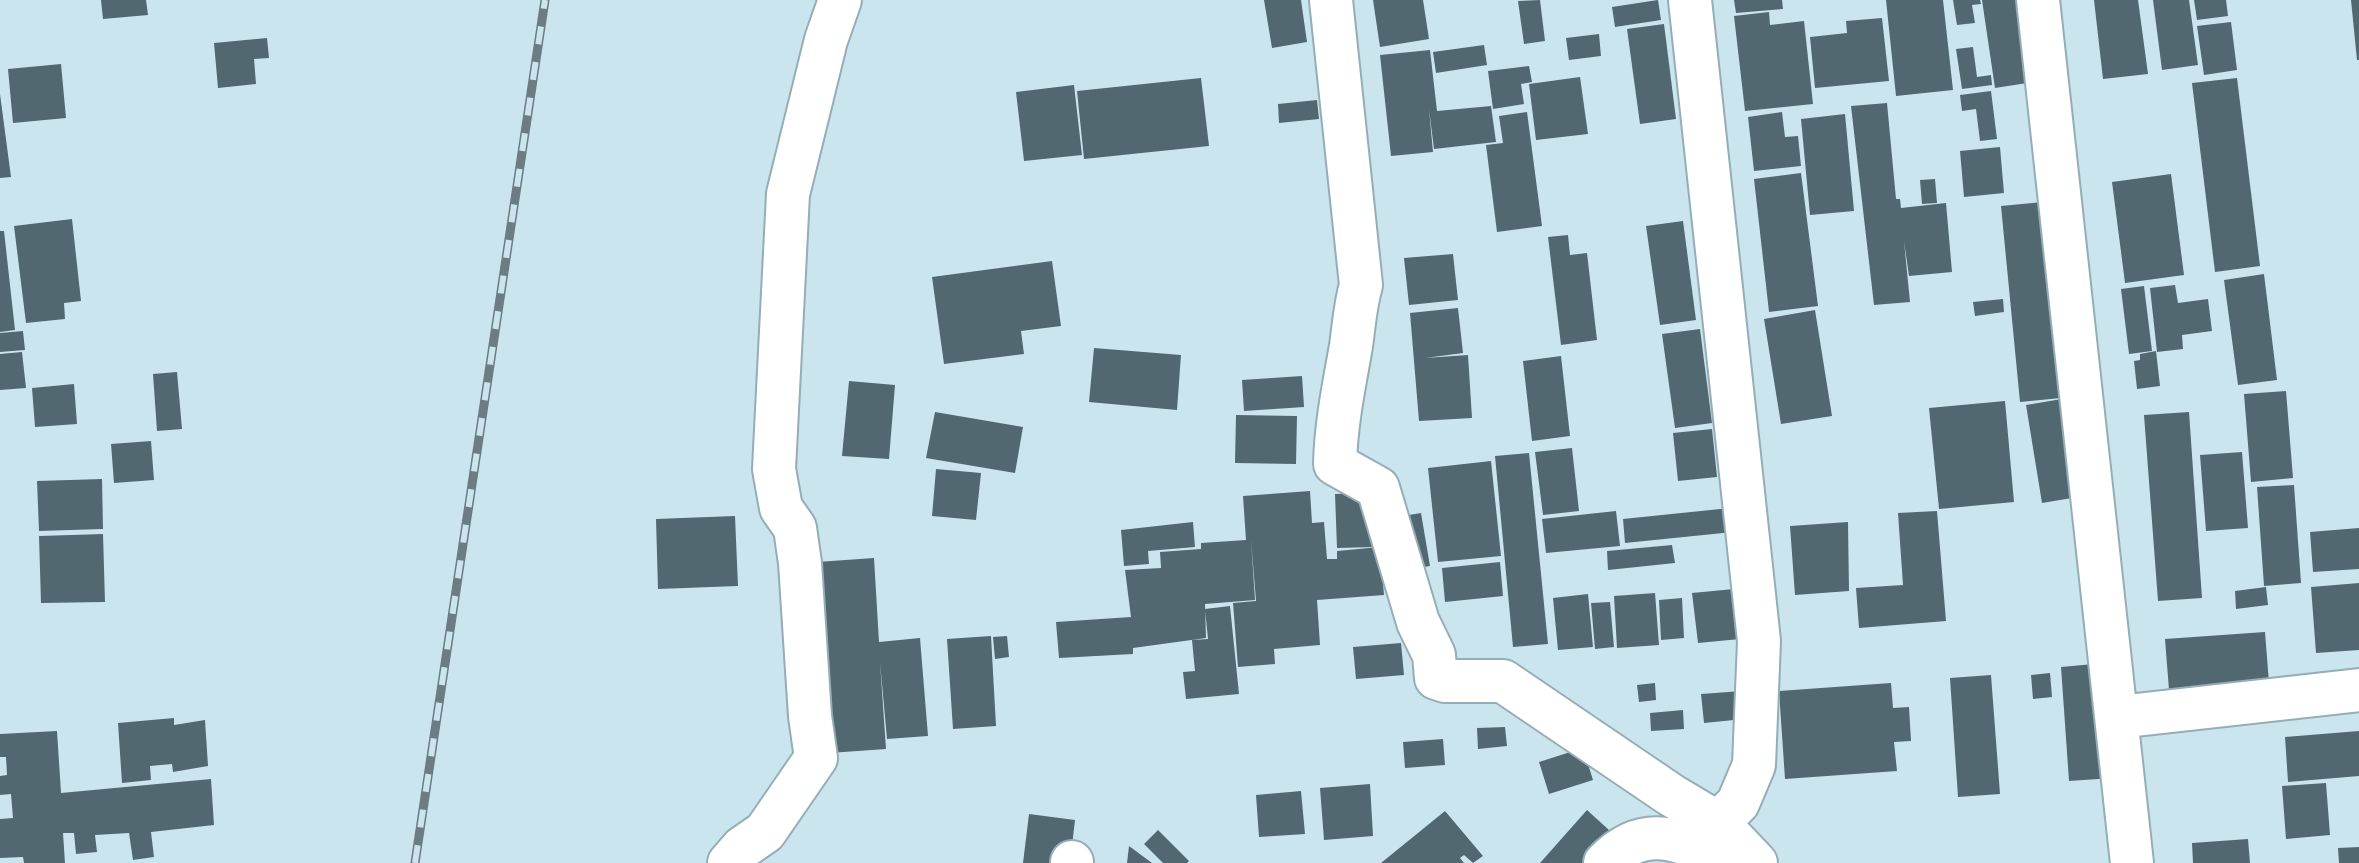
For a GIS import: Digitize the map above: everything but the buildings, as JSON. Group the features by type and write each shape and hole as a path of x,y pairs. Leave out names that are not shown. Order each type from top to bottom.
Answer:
{"street":[{"path":"729,863 742,848 765,832 816,758 795,528 781,508 774,469 788,194 826,40 840,0"},
{"path":"1331,0 1361,285 1351,317 1351,344 1341,385 1335,464 1378,488 1418,622 1434,655 1436,678 1445,681 1503,681 1671,795 1718,823 1756,863"},
{"path":"1690,0 1759,641 1754,765 1738,803 1718,823"},
{"path":"2038,0 2132,863"},
{"path":"2118,717 2359,690"},
{"path":"1605,863 1635,839 1651,837 1738,863"}],"railway":[{"path":"415,863 545,0"}]}
